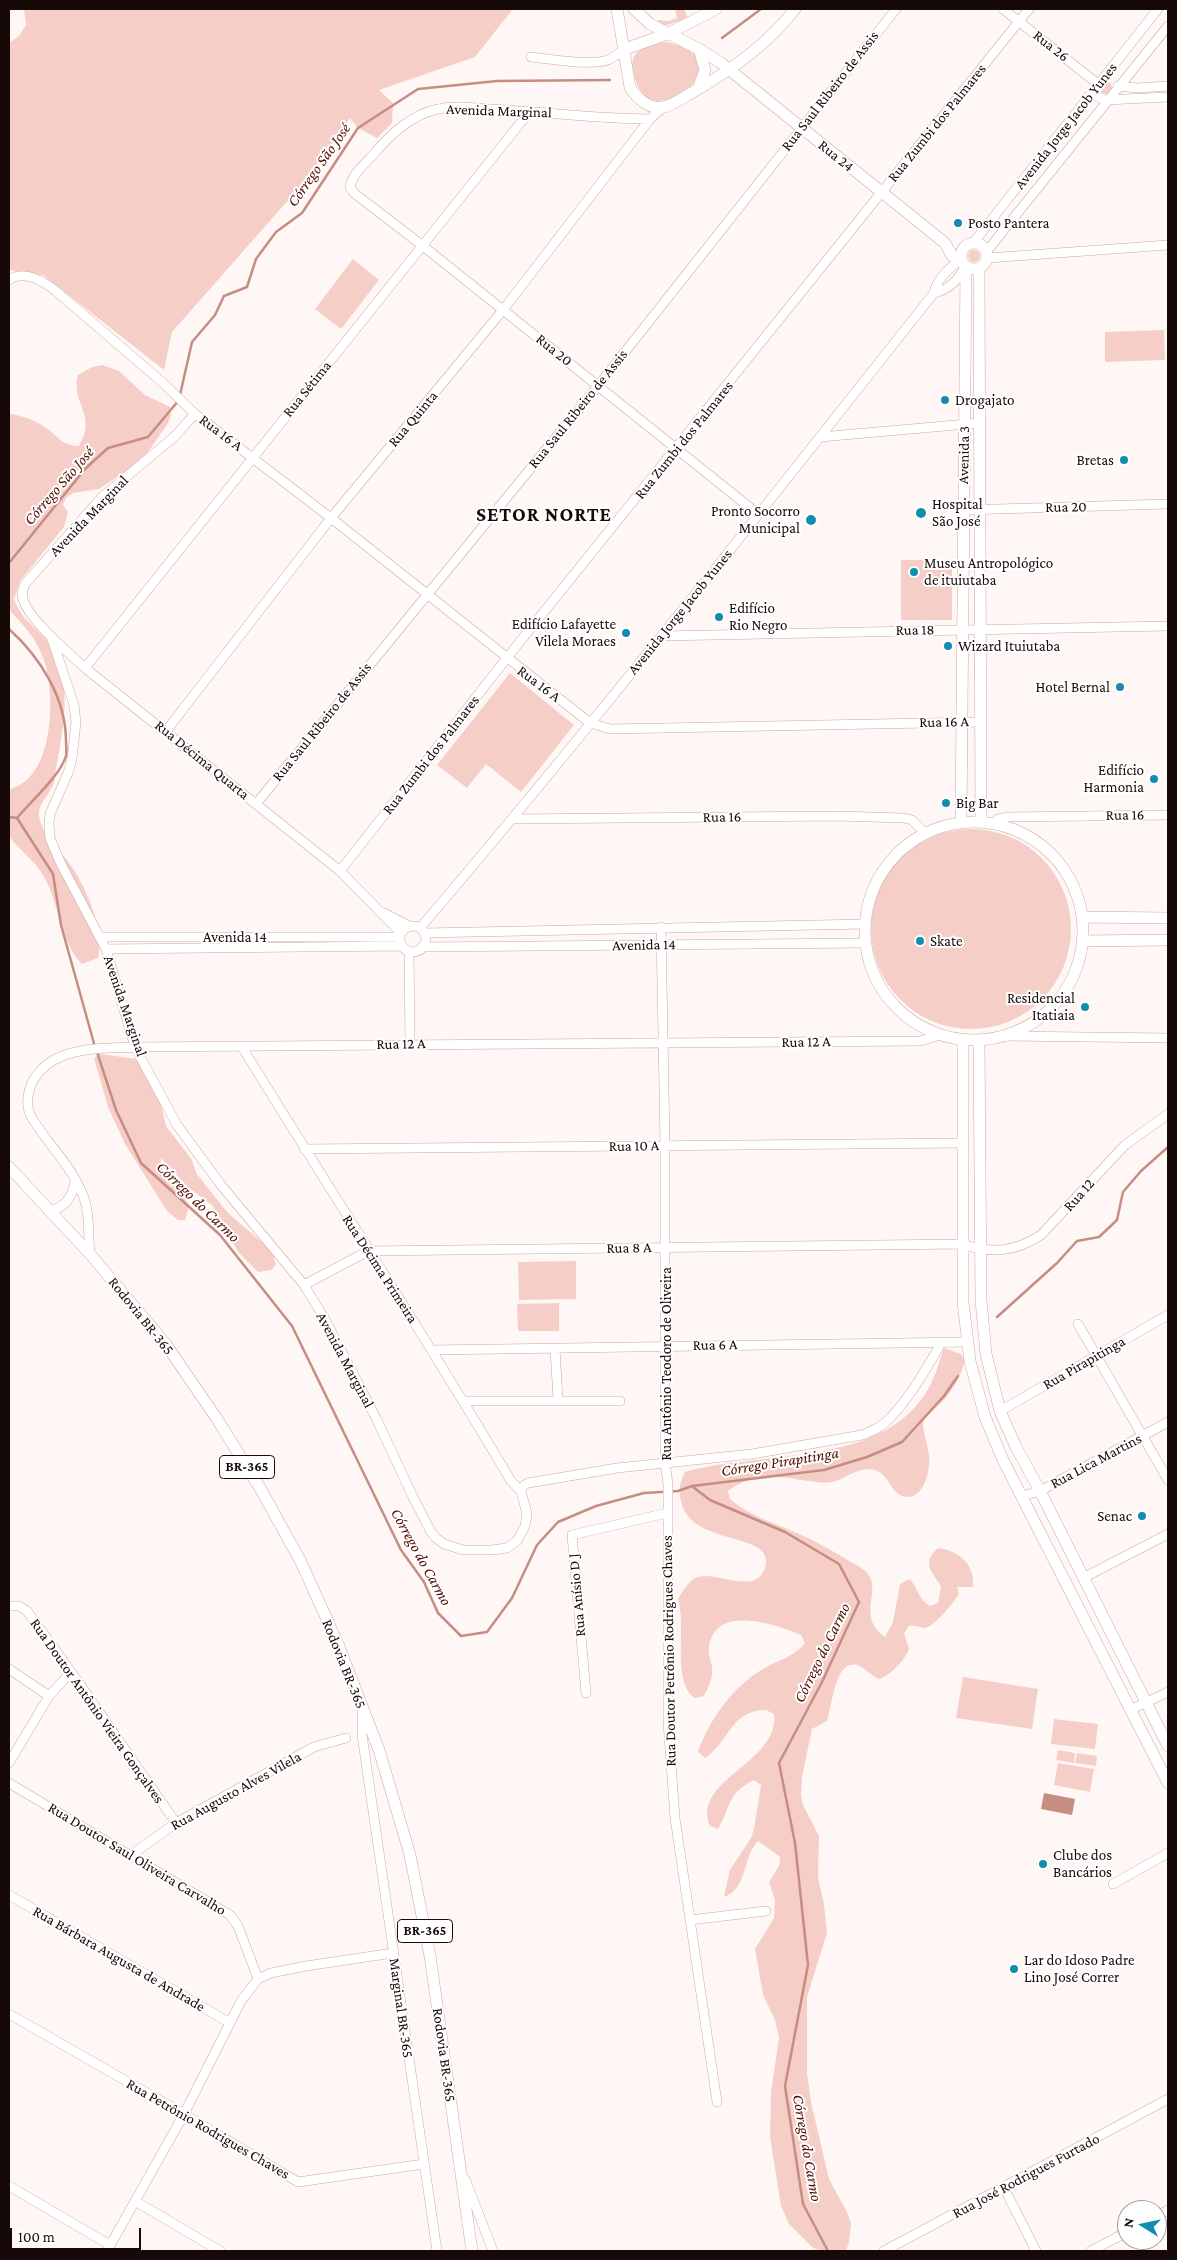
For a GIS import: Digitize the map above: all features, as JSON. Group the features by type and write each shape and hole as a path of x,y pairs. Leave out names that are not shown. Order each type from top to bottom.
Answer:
{"main road":[{"path":"617,9 625,49 626,74 630,87 636,97 647,104 662,108 672,105 698,89 760,46 784,23 794,9"},
{"path":"634,9 650,24 699,49 705,70 698,89"},
{"path":"625,49 668,34 716,9"},
{"name":"Rua 24","path":"699,49 721,63 727,70 945,243 952,256 965,257 983,246 987,255"},
{"path":"965,257 979,269 985,265 987,255"},
{"name":"Avenida 3","path":"961,822 965,257"},
{"name":"Avenida 3","path":"979,269 981,821"},
{"path":"981,821 1010,828 1037,841 1059,862 1074,888 1082,917 1083,941 1074,971 1059,1000 1035,1022 1006,1036 979,1041 963,1041 937,1036 911,1022 890,1001 873,974 865,943 865,924 874,887 894,856 925,833 961,822 981,821"},
{"path":"1082,917 1168,918"},
{"path":"1083,941 1168,940"},
{"path":"963,1041 963,1302 970,1361 984,1417 1022,1496 1121,1687 1130,1710 1168,1783"},
{"path":"979,1041 981,1300 986,1354 1000,1411 1016,1447 1168,1746"},
{"name":"Rodovia BR-365","path":"9,1167 90,1254 165,1343 217,1419 260,1488 305,1571 338,1644 379,1750 410,1855 430,1956 472,2251"}],"street":[{"name":"Rua Saul Ribeiro de Assis","path":"256,804 598,386 896,9"},
{"name":"Rua 26","path":"1004,9 1096,87"},
{"name":"Rua Zumbi dos Palmares","path":"340,871 506,659 677,449 1028,9"},
{"name":"Avenida Jorge Jacob Yunes","path":"422,930 662,636 934,293 936,286 943,276 965,257 1158,9"},
{"name":"Avenida Jorge Jacob Yunes","path":"987,255 1118,86 1168,26"},
{"path":"531,57 589,62 602,61 625,49"},
{"path":"1105,76 1115,80 1118,86 1136,88 1168,86"},
{"path":"1096,87 1098,97 1109,100 1168,97"},
{"name":"Avenida Marginal","path":"350,187 355,176 379,148 408,123 430,112 451,107 650,119"},
{"name":"Rua Quinta","path":"166,731 331,518 503,310 650,119 662,108"},
{"name":"Rua Sétima","path":"85,668 530,111"},
{"name":"Rua 20","path":"350,187 354,193 758,514"},
{"path":"987,255 1168,245"},
{"name":"Rua 16 A","path":"10,279 20,275 46,284 162,382 195,414 331,518 506,659 590,723 610,729 980,722"},
{"name":"Avenida Marginal","path":"26,608 22,594 25,584 102,497 168,442 195,414"},
{"path":"820,437 979,424"},
{"name":"Rua 20","path":"963,510 1168,504"},
{"name":"Rua Décima Quarta","path":"26,608 51,636 85,668 340,871 401,935"},
{"name":"Rua 18","path":"662,636 962,628 1168,626"},
{"name":"Avenida Marginal","path":"51,636 74,706 76,722 68,773 50,814 50,838 60,862 106,950 135,1047 177,1125 221,1185 304,1286 326,1321 376,1418 412,1495 436,1538 444,1544 462,1550 507,1548 517,1541 525,1526 527,1514 521,1490"},
{"name":"Rua 16","path":"993,824 998,819 1008,817 1168,815"},
{"name":"Rua 16","path":"513,819 856,816 912,820 925,833"},
{"name":"Rua Décima Quarta","path":"380,911 409,926"},
{"name":"Avenida 14","path":"409,926 422,930 865,924"},
{"path":"409,926 401,935 406,949 410,1043"},
{"name":"Rua Antônio Teodoro de Oliveira","path":"661,927 665,1145 665,1462 668,1484 667,1501"},
{"path":"422,930 425,940 422,947"},
{"name":"Avenida 14","path":"100,937 401,935"},
{"name":"Avenida 14","path":"106,950 418,950 422,947 865,943"},
{"name":"Rua 12 A","path":"90,1254 85,1201 68,1166 48,1142 28,1109 30,1090 40,1070 68,1053 135,1047 242,1047 410,1043 920,1041 937,1036"},
{"path":"1006,1036 1168,1038"},
{"name":"Rua Décima Primeira","path":"242,1047 304,1149 464,1401 511,1480 521,1490"},
{"name":"Rua 12","path":"962,1244 1001,1251 1013,1249 1042,1235 1125,1145 1168,1114"},
{"name":"Rua 10 A","path":"304,1149 963,1143"},
{"path":"49,1210 60,1208 68,1200 75,1182"},
{"name":"Rua 8 A","path":"304,1286 368,1251 962,1244"},
{"name":"Rua Pirapitinga","path":"1000,1411 1168,1314"},
{"path":"1078,1324 1168,1480"},
{"path":"521,1490 528,1483 542,1479 665,1462 752,1454 854,1436 878,1428 889,1420 922,1375 942,1342"},
{"name":"Rua 6 A","path":"432,1350 666,1345 968,1342"},
{"path":"554,1348 558,1400"},
{"path":"464,1401 620,1401"},
{"name":"Rua Lica Martins","path":"1022,1496 1040,1491 1168,1422"},
{"name":"Rua Doutor Petrônio Rodrigues Chaves","path":"667,1501 668,1722 675,1818 717,2102"},
{"name":"Rua Anísio D J","path":"586,1693 572,1536 616,1523 667,1513"},
{"path":"1083,1578 1168,1534"},
{"name":"Rua Doutor Antônio Vieira Gonçalves","path":"11,1606 19,1606 27,1611 176,1823"},
{"path":"9,1669 49,1696"},
{"path":"9,1763 49,1696 70,1673"},
{"path":"1130,1710 1168,1692"},
{"name":"Marginal BR-365","path":"362,1706 362,1735 437,2251"},
{"name":"Rua Augusto Alves Vilela","path":"131,1854 176,1823 314,1747 346,1738"},
{"name":"Rua Doutor Saul Oliveira Carvalho","path":"9,1783 131,1854 230,1915 238,1926 258,1979"},
{"path":"1114,1884 1168,1853"},
{"name":"Rua Bárbara Augusta de Andrade","path":"9,1895 230,2023"},
{"path":"690,1920 766,1911"},
{"path":"9,2186 108,2248 184,2114 241,2000 258,1979 271,1973 306,1966 393,1953"},
{"name":"Rua Petrônio Rodrigues Chaves","path":"9,2014 298,2182 424,2164"},
{"name":"Rua José Rodrigues Furtado","path":"884,2251 1168,2099"},
{"path":"459,2162 492,2251"},
{"path":"1004,2188 1036,2251"},
{"path":"135,2201 220,2251"},
{"path":"1091,2251 1117,2237"}],"shaded area":[{"path":"24,9 513,9 475,57 379,90 393,103 392,123 377,138 358,128 350,118 306,180 172,332 164,370 43,275 9,270 9,43 19,36 26,25"},
{"path":"675,9 684,9 688,18 664,26 656,22 658,20 669,21 677,18"},
{"path":"667,42 688,50 703,65 693,84 686,90 667,99 654,100 648,98 639,89 632,64 633,59 637,52 645,48"},
{"path":"1104,82 1108,82 1112,88 1108,94 1104,94 1100,90 1100,86"},
{"path":"972,250 976,250 980,256 976,262 972,262 968,258 968,254"},
{"path":"353,259 379,280 341,329 315,309"},
{"path":"1164,330 1165,360 1105,362 1105,332"},
{"path":"102,365 119,371 145,395 170,407 171,415 168,423 148,452 129,469 99,489 73,493 66,498 63,505 68,512 64,527 20,581 14,599 28,622 50,644 60,666 65,699 62,732 54,782 39,812 42,826 50,840 76,873 93,909 99,935 98,958 82,964 69,945 53,897 43,875 9,836 9,789 24,782 35,770 43,753 48,734 50,694 48,675 41,652 25,627 9,610 9,414 35,421 66,443 79,446 86,425 77,393 78,375 92,367"},
{"path":"901,560 952,560 952,620 901,620"},
{"path":"510,673 574,725 521,792 486,764 467,788 437,765"},
{"path":"971,829 990,831 1018,841 1034,852 1048,866 1063,891 1069,910 1071,929 1069,948 1059,976 1048,992 1034,1006 1009,1021 990,1027 971,1029 952,1027 924,1017 908,1006 894,992 879,967 873,948 871,929 873,910 883,882 894,866 908,852 933,837 952,831"},
{"path":"100,1054 138,1059 157,1087 166,1126 192,1160 196,1173 227,1212 272,1251 276,1265 271,1270 258,1272 238,1252 213,1206 189,1188 161,1158 161,1166 167,1179 189,1206 185,1220 178,1220 167,1211 125,1144 108,1107 94,1058"},
{"path":"576,1261 576,1299 519,1300 518,1262"},
{"path":"559,1303 559,1331 518,1331 517,1304"},
{"path":"944,1348 961,1354 965,1361 959,1378 950,1392 923,1422 928,1447 929,1470 924,1484 915,1495 909,1497 898,1494 883,1475 869,1469 858,1471 828,1483 782,1477 763,1477 745,1481 728,1491 730,1499 745,1510 817,1543 866,1572 871,1579 872,1586 872,1620 876,1629 885,1637 893,1622 900,1584 910,1579 926,1603 930,1606 938,1603 941,1586 932,1572 929,1563 933,1553 938,1548 953,1552 964,1560 973,1579 973,1587 957,1587 959,1594 929,1627 909,1626 904,1633 909,1649 907,1654 888,1674 879,1679 859,1666 851,1665 845,1668 836,1684 827,1721 812,1729 802,1777 801,1795 803,1805 819,1836 818,1878 824,1904 827,1933 807,1997 807,2073 811,2102 829,2179 848,2214 851,2224 846,2251 823,2251 813,2248 789,2224 781,2206 770,2137 771,2092 779,2038 775,2020 763,1995 755,1949 774,1918 775,1900 769,1882 779,1866 780,1857 758,1841 749,1855 737,1887 732,1893 724,1897 730,1870 751,1838 754,1829 761,1785 754,1780 739,1790 731,1801 718,1829 710,1826 708,1810 713,1796 723,1783 764,1746 772,1731 774,1714 766,1710 754,1711 745,1715 737,1721 720,1744 705,1758 698,1752 715,1716 732,1694 752,1676 791,1655 805,1643 801,1635 762,1622 733,1621 722,1625 713,1634 709,1648 712,1675 704,1696 695,1698 688,1690 683,1680 681,1667 681,1624 678,1599 689,1583 698,1577 706,1576 745,1582 753,1580 760,1576 765,1568 765,1556 758,1548 746,1542 715,1533 700,1526 688,1516 681,1501 680,1486 685,1472 715,1465 817,1452 850,1445 880,1433 906,1416 927,1391 935,1375"},
{"path":"963,1677 1038,1689 1032,1729 956,1718"},
{"path":"1054,1719 1098,1724 1095,1749 1051,1744"},
{"path":"1058,1750 1075,1753 1074,1763 1056,1760"},
{"path":"1077,1753 1097,1756 1096,1766 1075,1763"},
{"path":"1058,1763 1094,1769 1090,1792 1054,1785"},
{"path":"1044,1793 1075,1799 1072,1815 1041,1809"}],"waterway":[{"name":"Córrego São José","path":"722,38 761,9"},
{"name":"Córrego São José","path":"180,395 192,342 215,315 224,296 247,287 256,259 276,232 302,213 358,128 418,89 497,81 610,80"},
{"name":"Córrego São José","path":"9,563 85,469 108,448 148,437 179,400"},
{"name":"Córrego São José","path":"9,629 41,665 56,694 65,725 66,756 63,764 45,788 17,818"},
{"path":"9,817 17,818"},
{"name":"Córrego do Carmo","path":"17,818 53,874 61,925 95,1047"},
{"name":"Córrego do Carmo","path":"97,1052 116,1110 141,1163 220,1235 292,1326 401,1550 424,1582 438,1613 461,1636 487,1632 512,1598 537,1545 558,1522 596,1506 644,1493 678,1491 692,1486 824,1470 867,1457 902,1442 944,1396 958,1376"},
{"name":"Córrego Pirapitinga","path":"997,1317 1057,1263 1077,1241 1099,1237 1117,1220 1123,1192 1141,1171 1168,1147"},
{"name":"Córrego do Carmo","path":"693,1487 710,1500 785,1532 839,1564 859,1602 822,1682 779,1763 795,1843 808,1965 785,2086 803,2204 828,2251"}],"place":[{"name":"Posto Pantera","path":"958,223"},
{"name":"Drogajato","path":"945,400"},
{"name":"Bretas","path":"1124,460"},
{"name":"Hospital São José","path":"921,513"},
{"name":"Pronto Socorro Municipal","path":"811,520"},
{"name":"Museu Antropológico de ituiutaba","path":"914,572"},
{"name":"Edifício Rio Negro","path":"719,617"},
{"name":"Edifício Lafayette Vilela Moraes","path":"626,633"},
{"name":"Wizard Ituiutaba","path":"948,646"},
{"name":"Hotel Bernal","path":"1120,687"},
{"name":"Edifício Harmonia","path":"1154,779"},
{"name":"Big Bar","path":"946,803"},
{"name":"Skate","path":"920,941"},
{"name":"Residencial Itatiaia","path":"1085,1007"},
{"name":"Senac","path":"1142,1516"},
{"name":"Clube dos Bancários","path":"1043,1864"},
{"name":"Lar do Idoso Padre Lino José Correr","path":"1014,1969"}],"district":[{"name":"SETOR NORTE","path":"544,515"}]}
